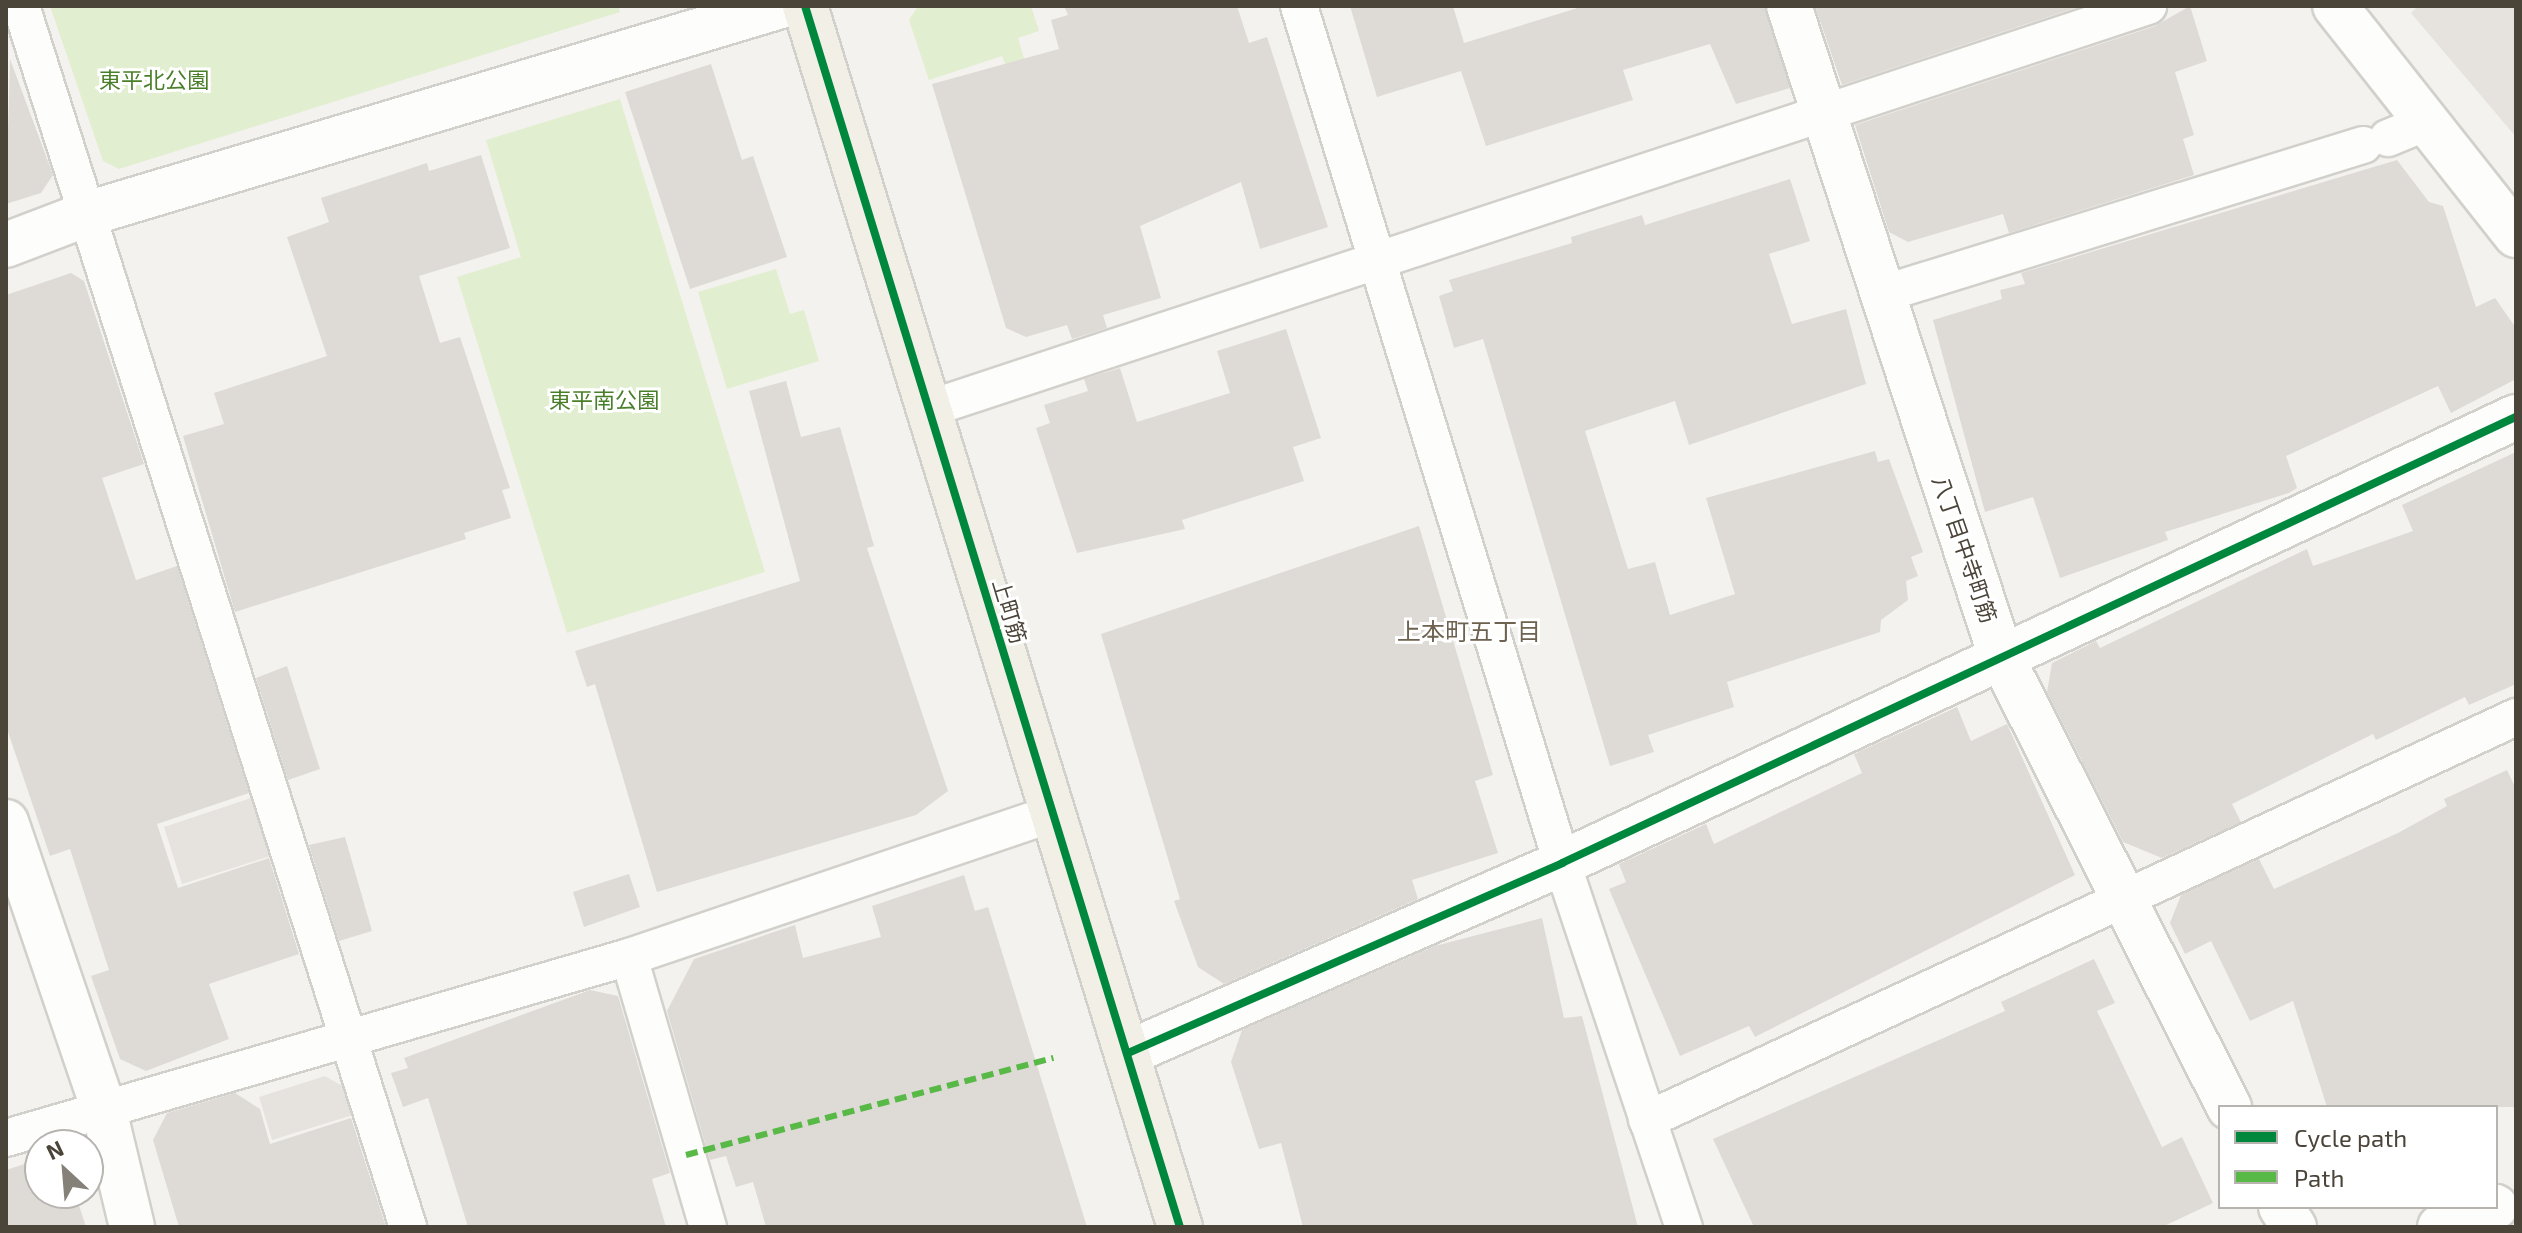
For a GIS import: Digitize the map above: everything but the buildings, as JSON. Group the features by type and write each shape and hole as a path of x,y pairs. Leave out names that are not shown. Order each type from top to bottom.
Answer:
{"main road":[{"name":"上町筋","path":"805,6 931,408 1180,1227"}],"street":[{"path":"21,6 90,213 352,1038 408,1227"},
{"path":"6,245 90,213 781,6"},
{"path":"1299,6 1562,863 1684,1227"},
{"name":"八丁目中寺町筋","path":"1789,6 1879,295 2000,654 2122,902 2228,1105"},
{"path":"931,408 2148,6"},
{"path":"2335,6 2429,121 2516,235"},
{"path":"1879,295 2375,141 2429,121"},
{"path":"1128,1053 1562,863 2000,654 2516,417"},
{"path":"1647,1120 2516,717"},
{"path":"6,1138 629,957 1052,814"},
{"path":"6,822 104,1110 132,1227"},
{"path":"629,957 708,1227"},
{"path":"2282,1209 2294,1227"},
{"path":"2440,1227 2490,1209"}],"green space":[{"name":"東平北公園","path":"50,6 618,6 620,12 119,169 103,161"},
{"path":"918,6 1031,6 1039,31 1018,38 1026,65 1008,71 1002,56 929,80 909,20"},
{"name":"東平南公園","path":"620,99 765,572 567,633 457,277 521,257 486,140"},
{"path":"776,269 790,314 804,310 819,361 727,389 698,292"}],"shaded area":[{"path":"2418,6 2516,6 2516,137 2411,13"},
{"path":"254,797 274,855 182,884 164,827"},
{"path":"325,1076 344,1087 353,1115 272,1140 259,1097"}],"marked path":[{"path":"686,1155 1053,1058"}],"cycle path":[{"path":"805,6 1180,1227"},
{"path":"1128,1053 1562,863 2516,417"}],"district":[{"name":"上本町五丁目","path":"1469,631"}]}
